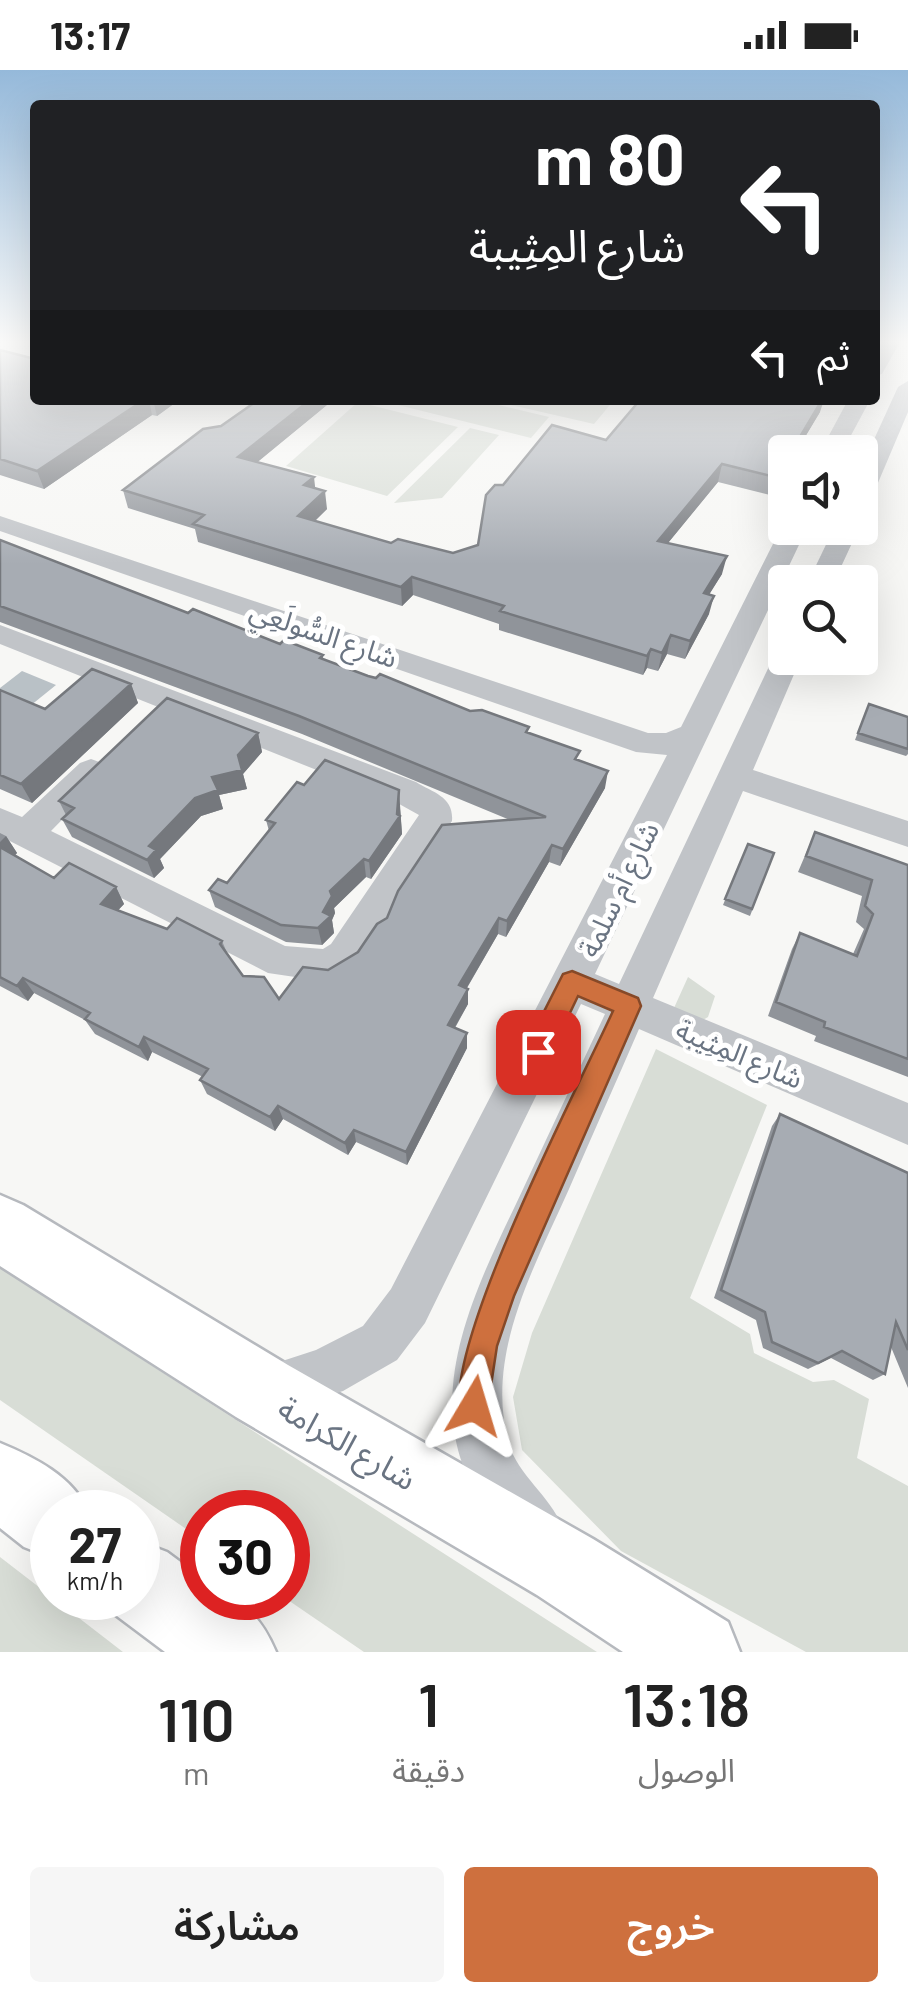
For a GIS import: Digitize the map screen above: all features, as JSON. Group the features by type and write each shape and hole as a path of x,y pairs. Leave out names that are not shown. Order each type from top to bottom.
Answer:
{"main road":[{"name":"شارع الكرامة","path":"0,1228 262,1392 565,1567 698,1652"},
{"path":"0,1480 30,1502"},
{"path":"160,1598 234,1652"}],"street":[{"path":"878,456 896,416"},
{"name":"شارع السُّولَعِي","path":"0,523 647,744"},
{"name":"شارع أم سلمة","path":"262,1392 325,1373 380,1342 399,1318 433,1263 786,545"},
{"path":"0,634 404,791 436,809 435,821 344,955 329,966 281,962 14,827 111,752"},
{"name":"شارع أم سلمة","path":"565,1567 492,1470 474,1406 481,1346 499,1293 779,675"},
{"path":"139,726 167,699"},
{"path":"670,784 647,744 668,744 694,734"},
{"path":"732,775 908,834"},
{"name":"شارع المِثِيبة","path":"572,982 908,1124"}],"shaded area":[{"path":"342,416 413,416 458,427 387,496 286,466"},
{"path":"442,416 549,417 531,438"},
{"path":"559,416 601,416 594,424"},
{"path":"470,428 499,435 442,498 394,503"},
{"path":"22,671 56,685 30,706 0,693 0,688"},
{"path":"688,977 715,996 708,1017 698,1023 674,1008"},
{"path":"656,1049 767,1105 690,1298 750,1334 754,1353 813,1382 834,1380 869,1399 857,1458 908,1486 908,1652 806,1652 621,1551 522,1450 513,1397 532,1333"},
{"path":"0,1268 597,1652 364,1652 310,1615 310,1490 180,1490 180,1525 160,1511 160,1490 130,1490 0,1400"},
{"path":"0,1557 30,1580 30,1620 82,1620 123,1652 0,1652"}],"building":[{"path":"0,416 120,416 37,471 0,459"},
{"path":"235,416 290,416 238,457 314,477 304,485 325,491 298,516 391,543 398,539 453,553 478,545 486,495 495,485 503,485 552,425 606,440 627,416 813,416 801,435 768,435 768,475 722,464 658,541 727,556 704,593 714,596 690,641 671,635 662,653 651,649 647,656 500,611 504,606 412,577 401,587 193,524 204,515 123,490 203,429 221,426"},
{"path":"0,540 188,613 193,609 280,644 284,640 368,676 376,678 380,674 470,711 482,710 529,727 526,732 580,751 575,759 608,771 563,849 552,845 507,921 499,918 459,985 468,989 448,1025 467,1033 406,1152 354,1130 345,1143 278,1106 270,1117 200,1080 208,1069 144,1037 139,1047 85,1019 90,1013 23,978 17,986 0,977 0,847 54,878 69,863 116,887 101,904 167,929 177,918 222,941 220,944 243,976 264,977 279,999 303,967 328,970 358,952 377,924 387,918 398,891 442,825 546,817 299,716 0,606"},
{"path":"92,669 131,684 21,784 0,775 0,690 45,709"},
{"path":"167,698 258,733 238,755 242,770 212,777 218,790 195,798 149,846 156,850 147,860 62,819 74,808 59,801"},
{"path":"869,704 908,717 908,749 858,733"},
{"path":"325,760 399,790 400,816 369,861 364,859 330,891 332,896 323,912 331,916 318,928 281,925 209,890 218,879 227,883 275,823 266,820 297,782 304,785"},
{"path":"815,832 908,865 908,1059 824,1027 825,1022 776,1002 800,933 857,956 873,914 865,906 872,880 806,856"},
{"path":"748,844 774,853 752,909 725,899"},
{"path":"780,1114 908,1173 908,1350 896,1322 885,1374 842,1351 818,1363 772,1342 765,1312 721,1290"}],"route":[{"path":"474,1406 481,1346 499,1293 628,1006 572,982 538,1052"}]}
